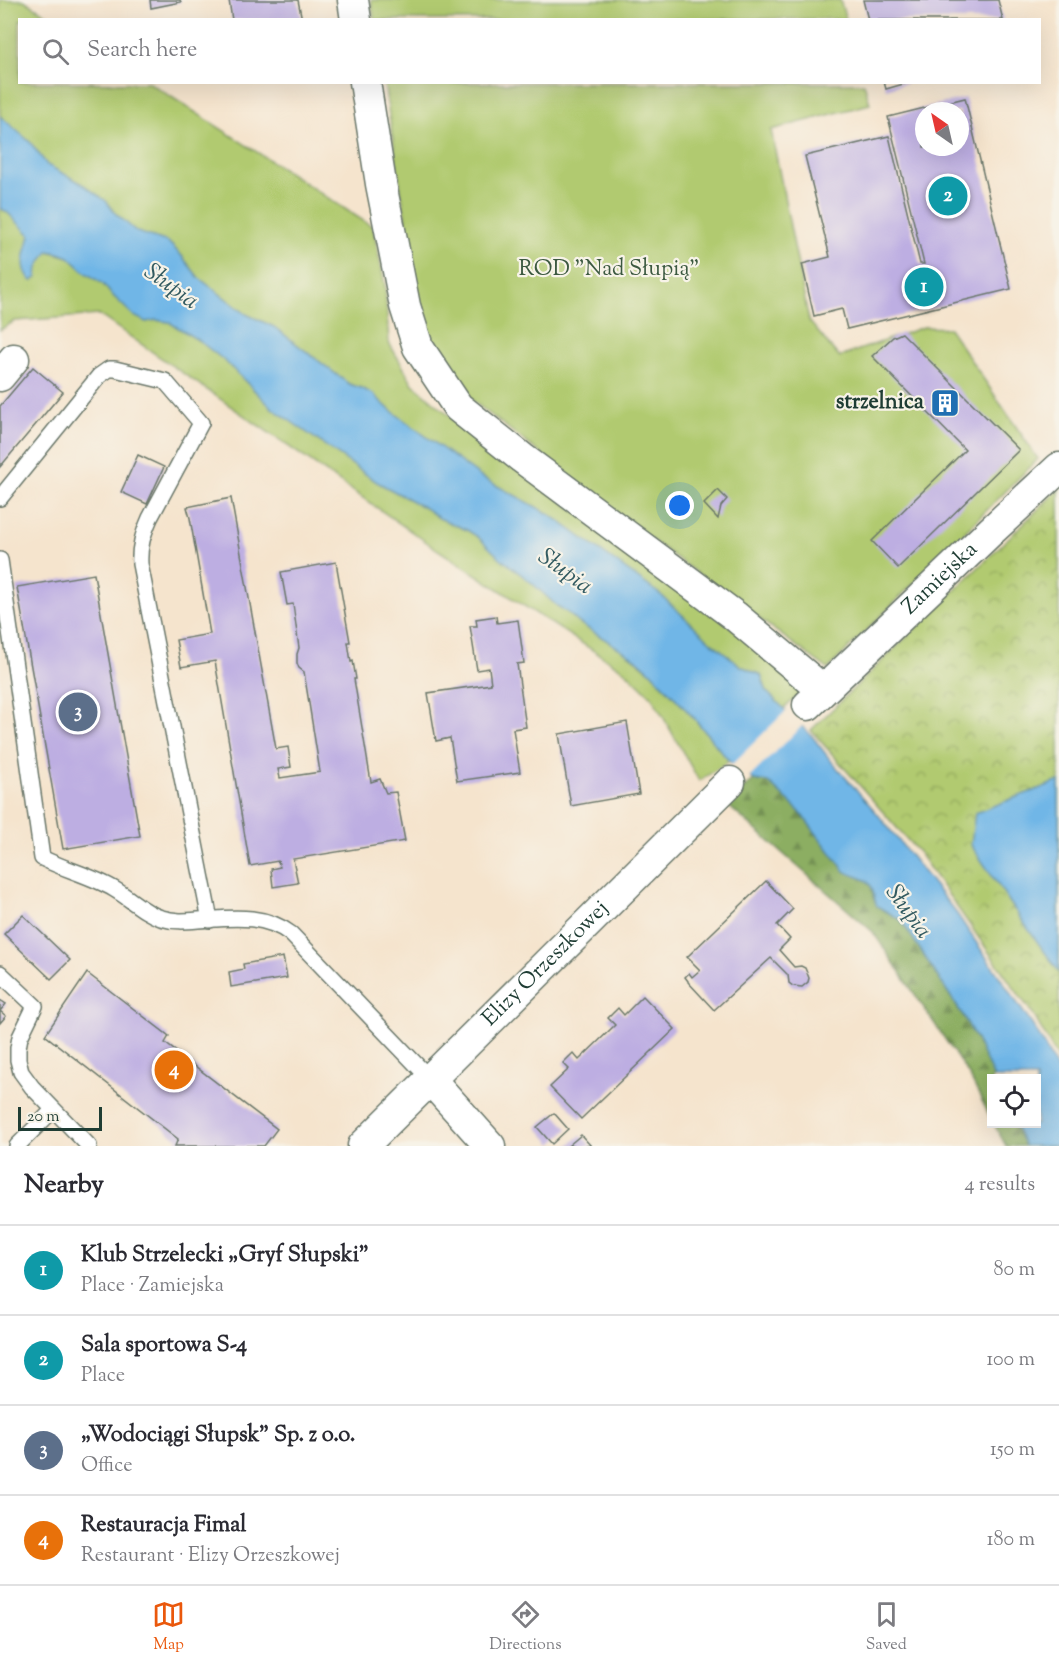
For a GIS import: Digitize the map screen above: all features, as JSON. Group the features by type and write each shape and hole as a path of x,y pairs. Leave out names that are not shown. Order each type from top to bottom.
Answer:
{"street":[{"path":"353,0 356,18"},
{"name":"Zamiejska","path":"365,84 381,184 405,306 418,347 458,407 541,473 735,616 816,698 1059,468"},
{"name":"Elizy Orzeszkowej","path":"363,1146 730,782"},
{"path":"430,1079 490,1146"}],"lane":[{"path":"0,498 99,376 109,369 165,381 201,423 150,518 139,549 140,564 210,920"},
{"path":"0,560 42,858 103,884 159,918 172,921 251,918 281,927 291,934 430,1079"},
{"path":"0,973 35,1006 20,1037 18,1048 18,1060 26,1082 89,1146"},
{"path":"17,1146 53,1110"}],"green space":[{"path":"0,0 24,0 52,18 18,18 18,84 152,84 373,227 385,285 389,343 413,384 463,427 810,686 783,709 767,692 761,675 741,666 710,641 661,595 549,514 481,477 389,409 373,394 349,384 274,327 246,314 199,278 168,242 137,232 115,213 106,201 81,183 47,165 30,142 0,116"},
{"path":"371,0 840,0 846,18 374,18"},
{"name":"ROD \"Nad Słupią\"","path":"384,84 864,84 870,104 771,130 809,321 839,357 923,327 949,328 1038,459 828,669 645,535 460,391 433,352 418,297"},
{"path":"0,208 48,251 69,257 146,322 156,320 169,322 198,340 225,361 272,408 377,482 439,518 479,537 557,606 650,671 693,717 729,761 699,781 652,697 625,671 438,550 99,315 15,321 0,330"},
{"path":"1059,489 1059,1061 1034,1016 919,853 811,730"},
{"path":"754,780 768,782 799,811 845,871 868,881 879,906 901,920 976,1039 992,1074 987,1074 987,1111 969,1075 873,932 725,803"},
{"path":"996,1128 1016,1128 1025,1146 1006,1146"}],"water":[{"name":"Słupia","path":"0,116 30,142 47,165 81,183 106,201 115,213 137,232 168,242 199,278 246,314 274,327 349,384 373,394 389,409 481,477 549,514 661,595 710,641 741,666 761,675 767,692 812,736 957,914 1037,1032 1059,1073 1059,1146 1025,1146 1016,1128 1041,1128 1041,1074 992,1074 964,1017 901,920 877,906 869,883 845,871 799,811 768,782 754,780 729,761 693,717 638,660 579,623 478,537 439,518 377,482 272,408 225,361 198,340 169,322 156,320 146,322 134,316 103,284 69,257 48,251 38,267 37,277 32,281 24,265 30,235 0,208"},
{"path":"1059,781 1059,972 971,845 975,813"}],"pier":[{"path":"787,710 803,725 748,779 730,766"}],"building":[{"path":"150,0 180,0 181,2 151,8"},
{"path":"229,0 298,0 302,18 232,18"},
{"path":"863,0 998,0 1002,18 868,18"},
{"path":"885,84 904,84 886,89"},
{"path":"965,98 966,102 949,102"},
{"path":"915,110 915,156 969,156 969,115 1011,289 847,329 842,309 814,316 802,264 830,257 805,156 889,136 920,264 924,264 888,117"},
{"path":"902,333 1019,450 898,568 872,541 965,450 872,356 893,337"},
{"path":"33,367 63,392 0,467 0,406"},
{"path":"138,455 164,467 147,504 121,492"},
{"path":"718,490 727,499 721,506 718,519 704,504"},
{"path":"231,498 276,749 288,747 291,767 278,769 280,778 320,772 304,672 297,663 299,648 293,604 287,605 281,572 336,562 371,782 380,779 386,793 396,792 405,841 293,859 298,883 273,887 271,869 280,867 278,861 250,866 215,661 181,667 176,640 210,634 187,507"},
{"path":"94,574 140,836 63,849 17,587"},
{"path":"496,616 497,623 518,620 524,663 517,664 526,727 513,729 520,772 457,781 450,738 436,741 428,693 491,684 489,668 477,670 470,626 477,626 476,619"},
{"path":"627,722 639,794 571,806 559,734"},
{"path":"766,881 793,909 777,925 790,939 779,950 794,967 805,968 809,978 808,982 802,987 793,986 789,983 788,975 771,958 714,1010 685,977 689,973 692,977 700,970 687,957"},
{"path":"23,915 70,960 51,979 4,934"},
{"path":"283,957 287,978 231,987 229,972 244,969 243,964"},
{"path":"87,973 169,1036 165,1043 277,1129 264,1146 175,1146 178,1139 45,1035"},
{"path":"643,996 675,1029 581,1119 550,1087 569,1069 563,1063 573,1053 579,1060 615,1025 608,1018 618,1008 624,1015"},
{"path":"0,1000 6,1004 0,1011"},
{"path":"0,1011 6,1016 0,1023"},
{"path":"554,1113 568,1129 552,1144 537,1127"},
{"path":"581,1135 591,1146 568,1146"}],"place":[{"name":"Sala sportowa S-4","path":"948,196"},
{"name":"Klub Strzelecki „Gryf Słupski”","path":"924,287"},
{"name":"strzelnica","path":"945,403"},
{"name":"„Wodociągi Słupsk” Sp. z o.o.","path":"78,712"},
{"name":"Restauracja Fimal","path":"174,1070"}]}
